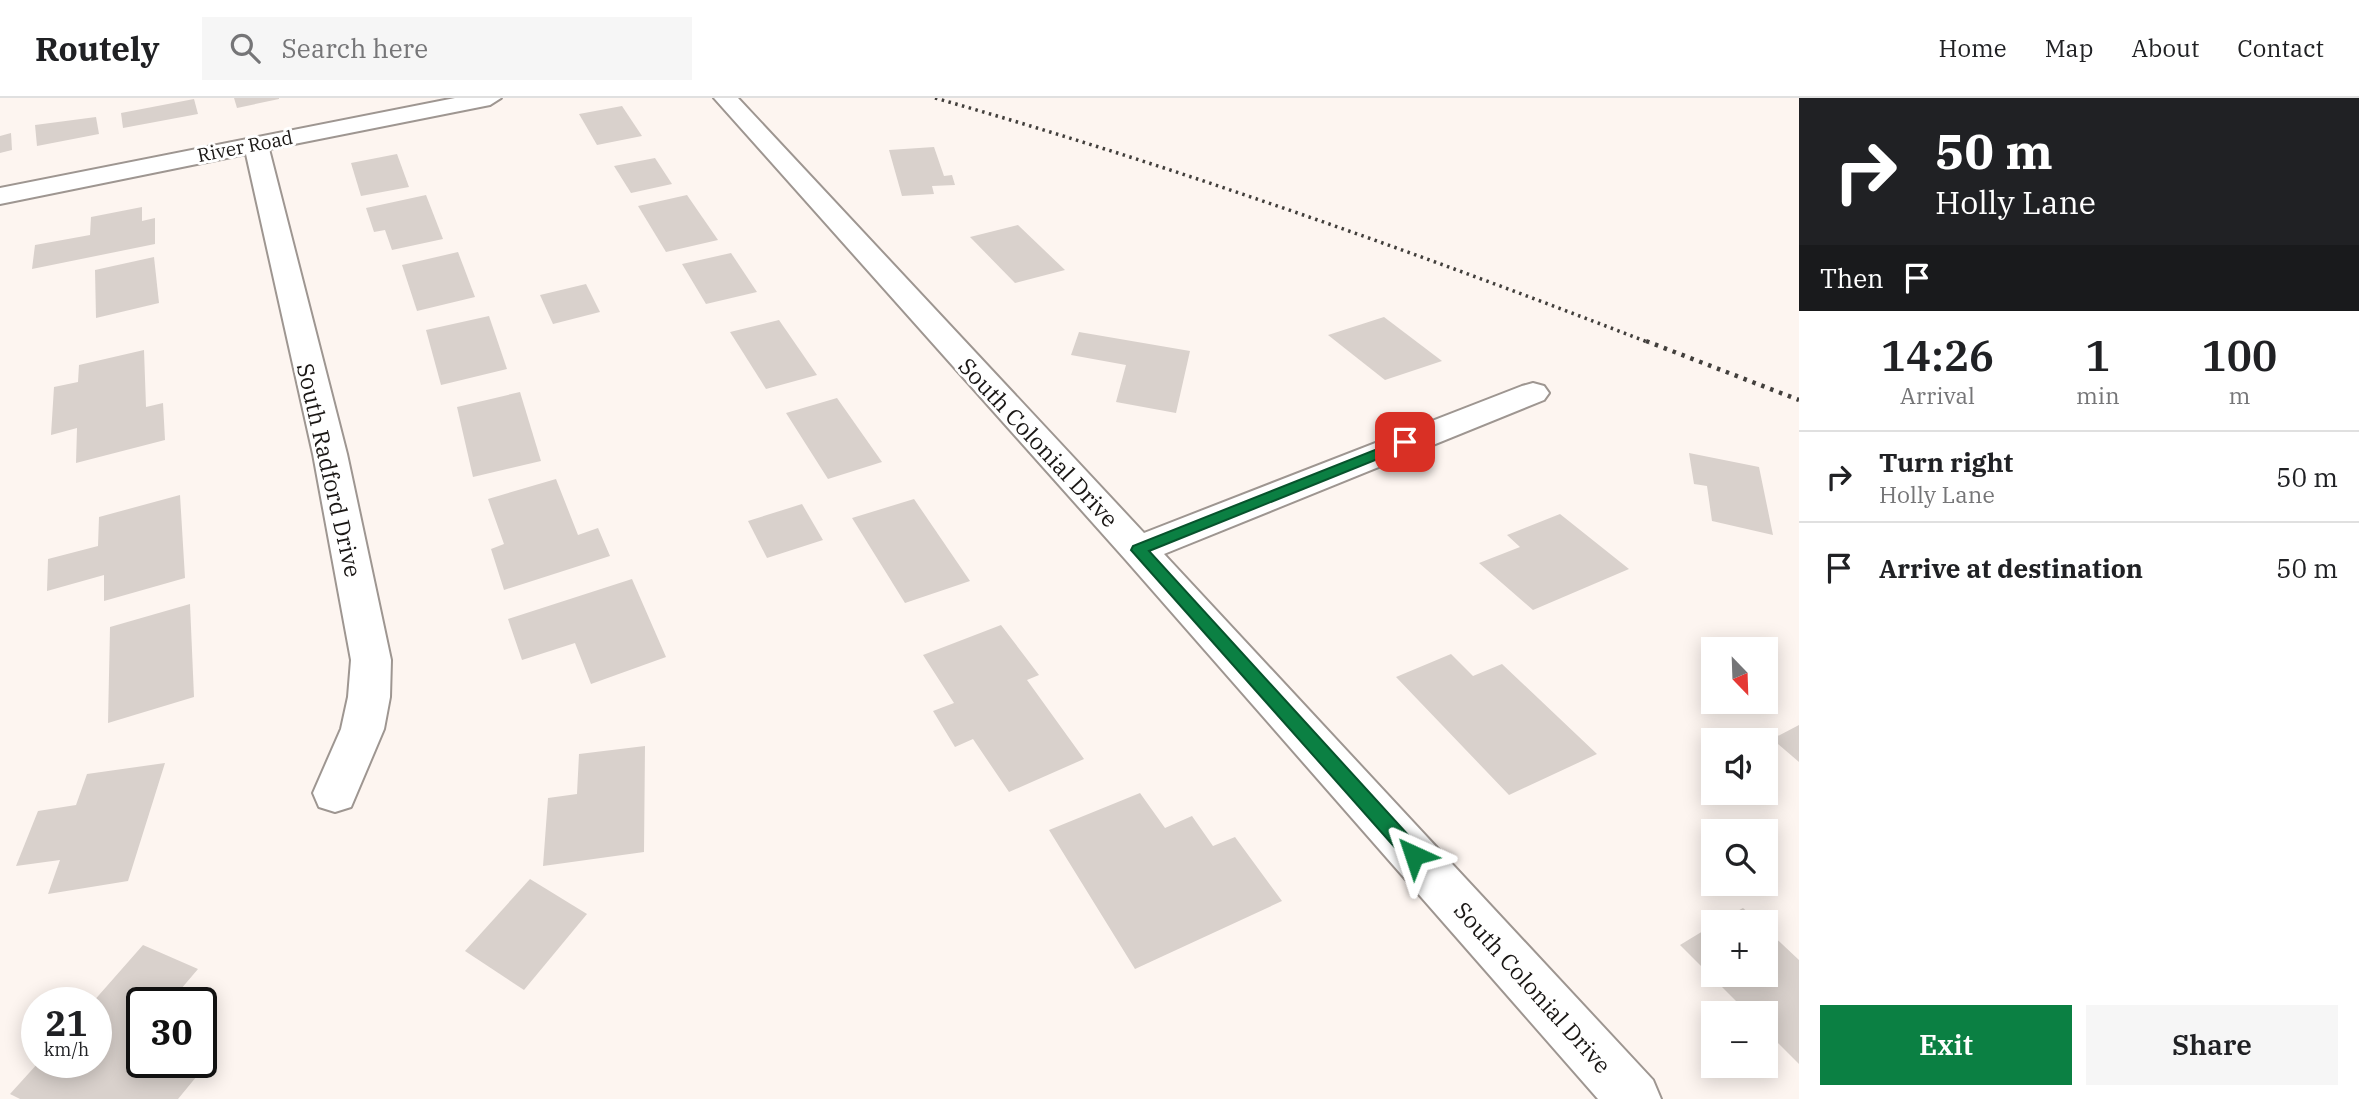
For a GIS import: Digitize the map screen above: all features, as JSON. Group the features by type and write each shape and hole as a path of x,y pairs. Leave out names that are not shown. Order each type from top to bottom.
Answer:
{"street":[{"name":"River Road","path":"0,197 489,98"},
{"name":"South Colonial Drive","path":"725,98 1634,1099"},
{"name":"South Radford Drive","path":"256,144 289,292 330,454 371,660 372,694 361,742 335,793"},
{"path":"1138,550 1533,393"}],"building":[{"path":"234,98 279,98 279,99 237,108"},
{"path":"194,99 198,114 123,128 121,113"},
{"path":"622,106 642,136 597,145 579,114"},
{"path":"96,117 99,134 37,146 35,125"},
{"path":"11,133 12,150 0,153 0,136"},
{"path":"934,147 944,176 952,175 955,185 932,186 934,194 902,196 889,150"},
{"path":"397,154 409,187 361,196 351,163"},
{"path":"655,158 672,184 631,193 614,166"},
{"path":"426,195 443,239 392,250 385,230 374,232 366,208"},
{"path":"687,195 718,240 666,252 638,206"},
{"path":"142,207 142,221 155,218 155,244 32,269 35,245 90,235 91,217"},
{"path":"1018,225 1065,270 1015,283 970,237"},
{"path":"458,252 475,297 417,311 402,265"},
{"path":"731,253 757,292 706,304 682,264"},
{"path":"154,257 159,303 96,318 95,270"},
{"path":"586,284 600,312 553,324 540,295"},
{"path":"489,316 507,369 441,385 426,330"},
{"path":"1384,317 1442,361 1385,380 1328,335"},
{"path":"779,320 817,375 766,389 730,332"},
{"path":"1079,332 1190,351 1176,413 1116,402 1126,365 1071,355"},
{"path":"144,350 146,407 163,403 165,440 76,463 77,428 51,435 54,387 78,382 79,365"},
{"path":"520,392 541,461 473,477 457,407"},
{"path":"837,398 882,462 828,479 786,413"},
{"path":"1689,453 1759,467 1773,535 1712,521 1707,486 1694,484"},
{"path":"556,479 578,535 598,528 610,556 504,590 491,549 504,544 488,499"},
{"path":"180,495 185,578 104,601 104,575 47,591 48,559 98,546 99,517"},
{"path":"914,499 970,581 905,603 852,518"},
{"path":"802,504 823,540 767,558 748,521"},
{"path":"1560,514 1629,569 1533,610 1479,563 1520,547 1507,535"},
{"path":"632,579 666,657 591,684 575,643 522,660 508,619"},
{"path":"190,604 194,697 108,723 110,627"},
{"path":"1001,625 1039,675 1027,680 1084,759 1009,792 973,739 955,747 933,711 954,703 923,655"},
{"path":"1451,654 1473,676 1502,664 1597,754 1509,795 1396,677"},
{"path":"1799,725 1799,762 1778,744 1778,736"},
{"path":"645,746 644,852 543,866 548,798 577,794 579,754"},
{"path":"165,763 128,881 48,894 60,860 16,866 38,811 76,805 87,774"},
{"path":"1140,793 1165,828 1192,816 1213,846 1235,837 1282,901 1135,969 1049,830"},
{"path":"530,879 587,914 524,990 465,951"},
{"path":"1701,932 1701,966 1680,945"},
{"path":"1778,940 1799,960 1799,1064 1778,1043 1778,1001 1736,1001 1722,987 1778,987"},
{"path":"143,945 198,969 183,987 126,987 126,1078 195,1078 178,1099 20,1099 10,1094 24,1078 112,1078 112,987 106,987"}],"railway":[{"path":"935,98 1296,212 1650,343"},
{"path":"1646,341 1799,400"}],"route":[{"path":"1405,442 1138,550 1414,855"}]}
